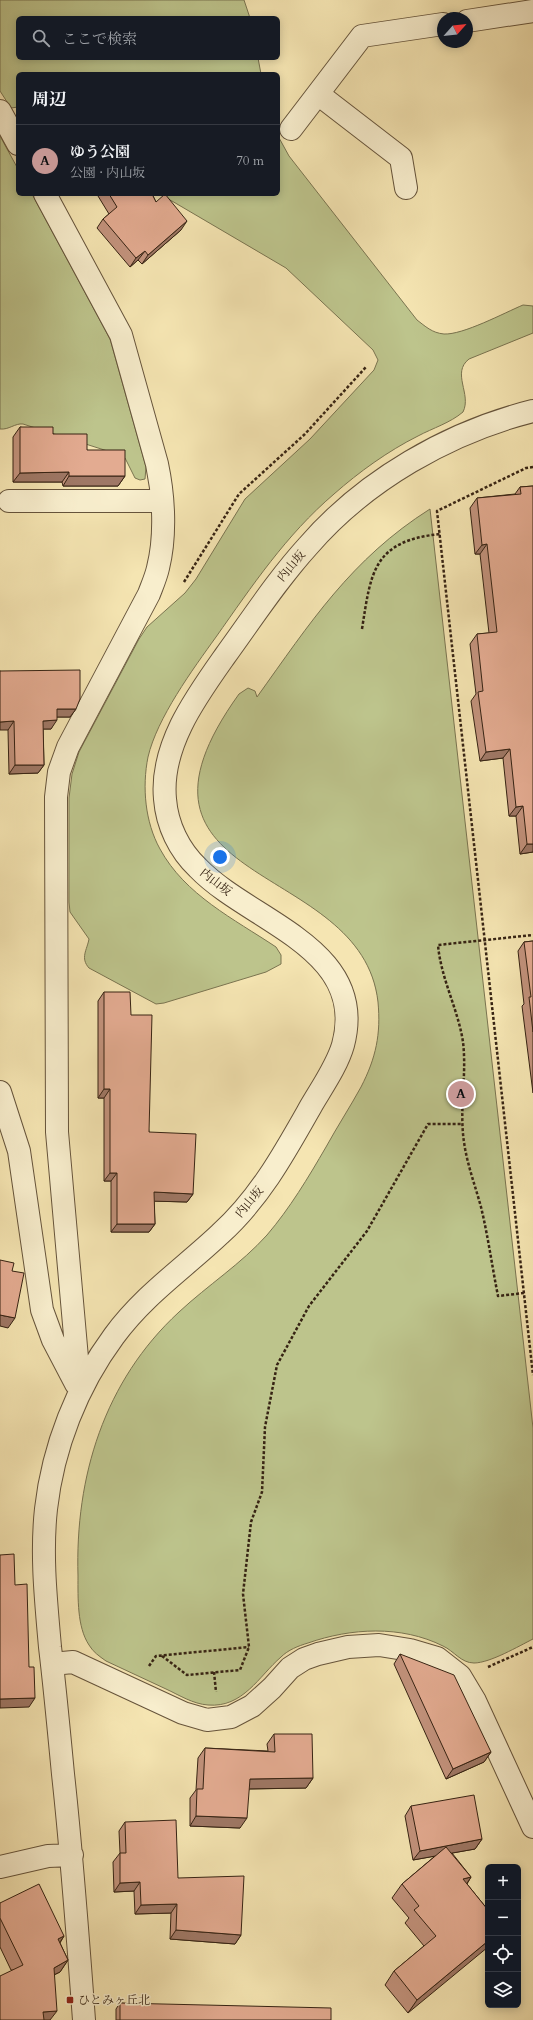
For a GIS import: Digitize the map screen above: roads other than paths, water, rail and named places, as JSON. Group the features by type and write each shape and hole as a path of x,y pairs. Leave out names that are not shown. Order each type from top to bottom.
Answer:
{"street":[{"path":"473,20 533,11"},
{"path":"291,129 362,36 437,25"},
{"path":"318,94 401,158 406,188"},
{"path":"0,111 16,140"},
{"path":"46,196 121,335 157,464 161,482 162,500 162,540 158,568 149,594 68,747 60,772 56,797 57,1132 80,1392"},
{"name":"内山坂","path":"84,2020 72,1855 45,1596 44,1547 46,1508 59,1447 80,1392 111,1339 132,1313 155,1289 223,1232 260,1191 275,1168 332,1069 343,1047 346,1024 342,994 336,977 322,958 303,943 216,884 187,856 176,839 169,820 165,801 164,780 168,761 174,741 203,687 280,578 312,541 346,508 385,478 426,453 469,432 514,415 533,411"},
{"path":"9,501 162,500"},
{"path":"0,1092 18,1151 42,1310 53,1340 80,1392"},
{"path":"52,1664 73,1662 183,1713 207,1720 231,1717 252,1706 272,1688 290,1668 304,1659 348,1647 379,1645 410,1650 437,1658 461,1679 475,1701 533,1827"},
{"path":"0,1867 48,1856 72,1855"}],"place":[{"name":"ゆう公園","path":"461,1094"},
{"name":"ひとみヶ丘北","path":"70,2000"}]}
